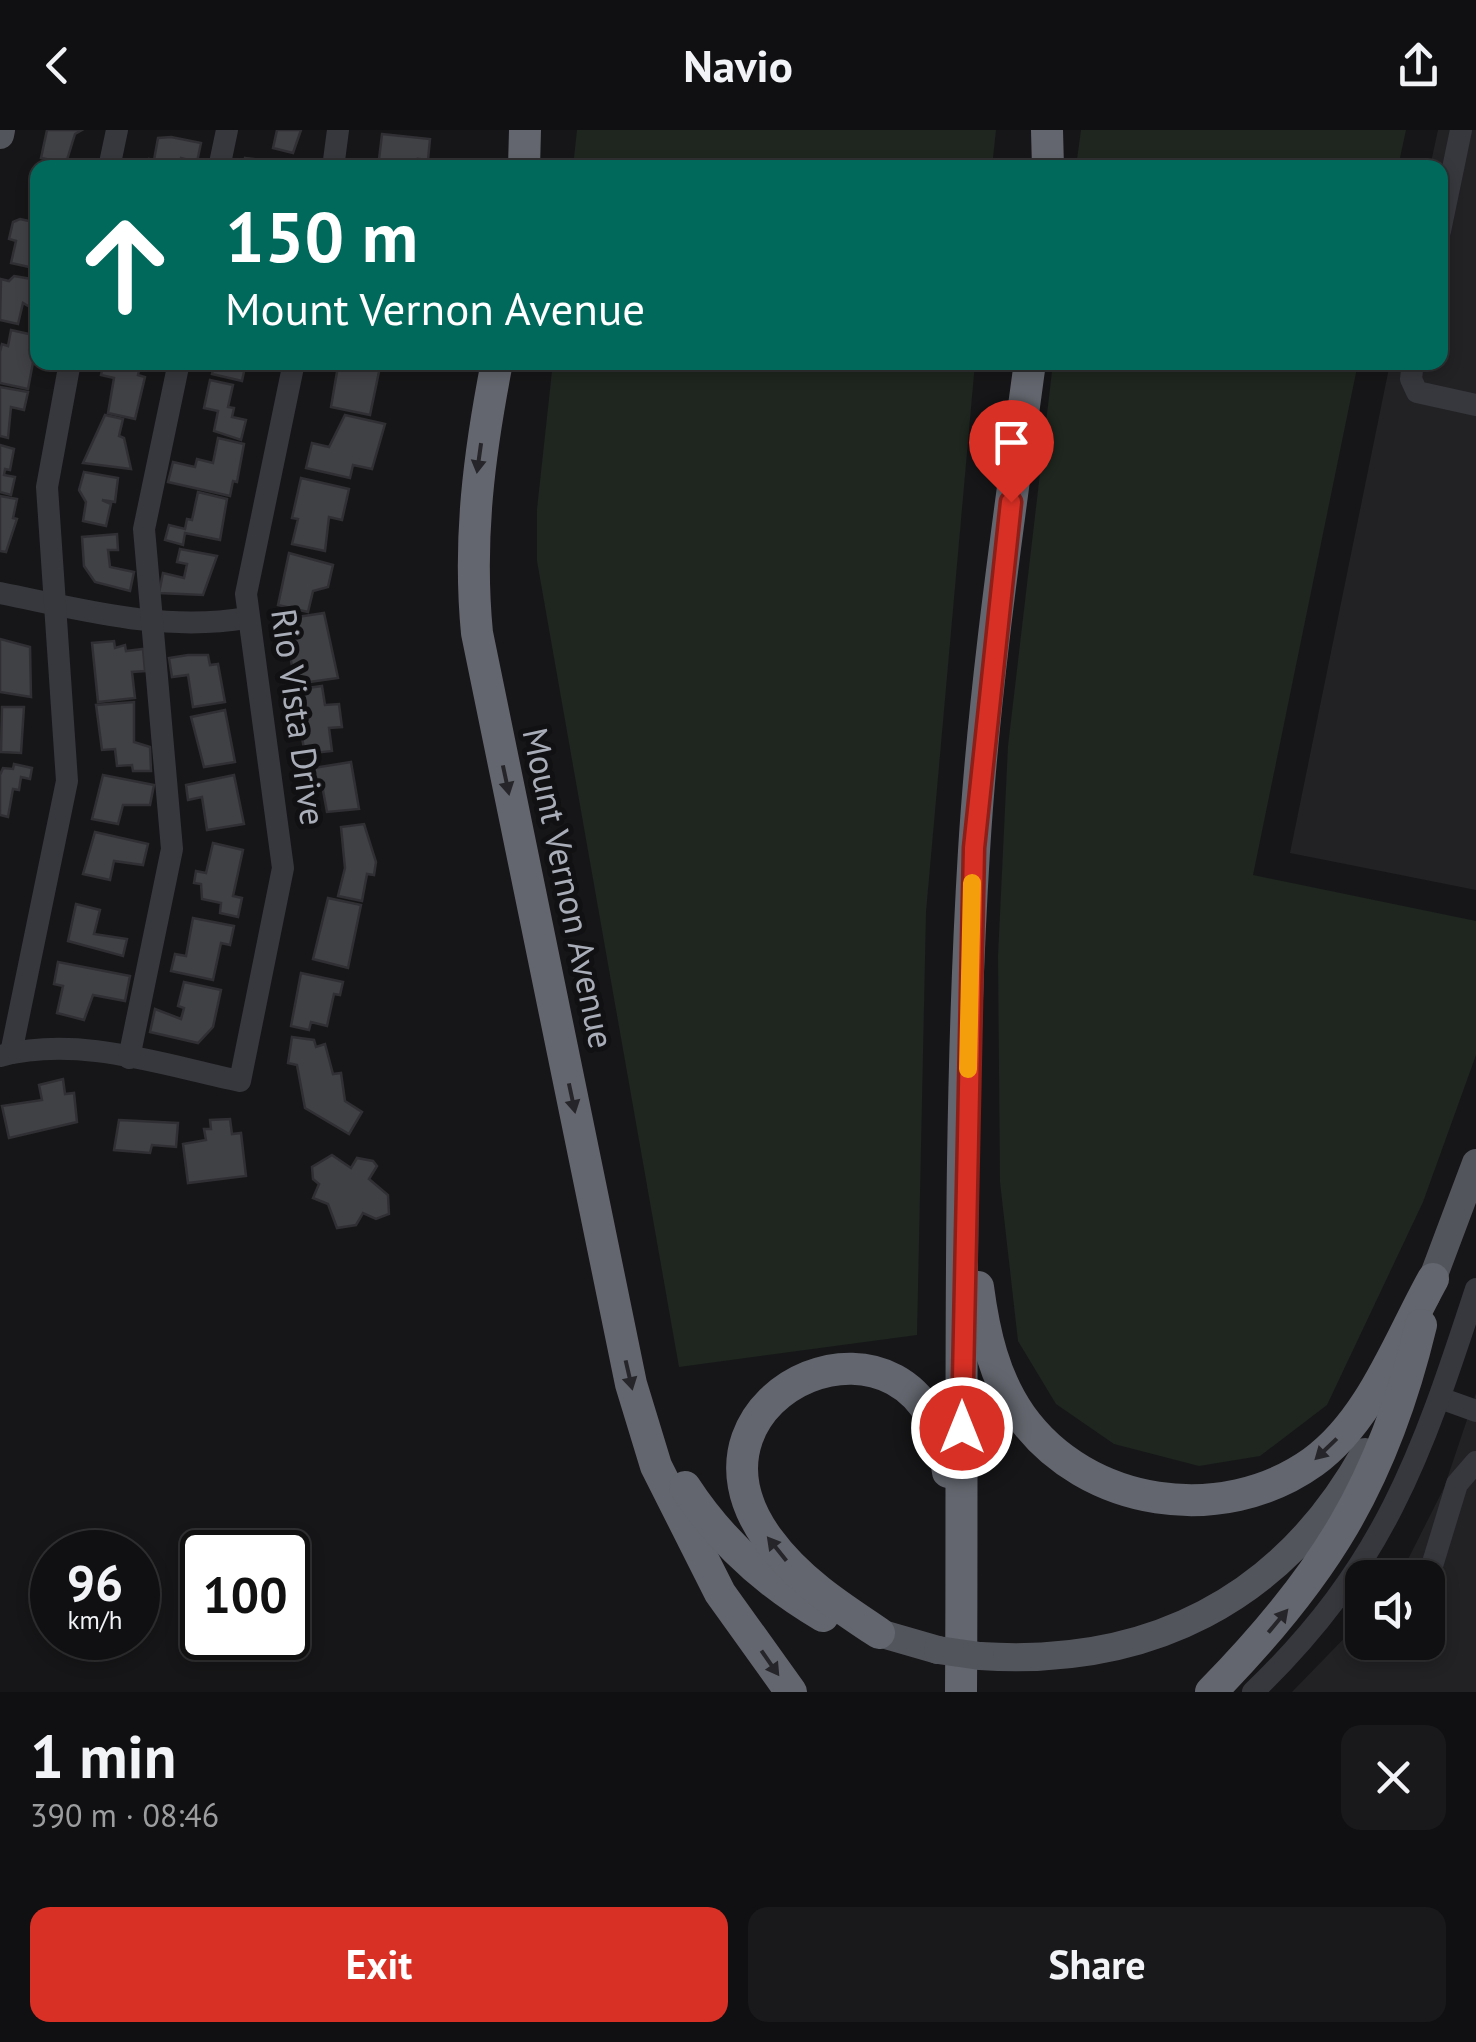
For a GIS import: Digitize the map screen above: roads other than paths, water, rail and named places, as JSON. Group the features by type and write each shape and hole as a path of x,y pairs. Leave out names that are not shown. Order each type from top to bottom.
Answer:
{"highway":[{"path":"524,160 525,130"},
{"path":"1046,130 1048,160"},
{"name":"Mount Vernon Avenue","path":"496,370 474,493 471,550 477,634 631,1384 656,1466 720,1593 790,1692"},
{"path":"961,1692 974,848 996,608 1029,370"},
{"path":"968,1067 972,1246 987,1338 1003,1386 1038,1437 1061,1457 1113,1486 1171,1500 1227,1498 1280,1482 1315,1460 1366,1404 1433,1279"},
{"path":"1211,1692 1299,1596 1360,1500 1404,1397 1433,1279"},
{"path":"879,1633 814,1588 790,1565 758,1520 742,1471 744,1446 756,1417 782,1389 805,1375 838,1367 871,1370 898,1382 932,1415 943,1438 948,1471 946,1692"},
{"path":"644,1424 701,1512 733,1549 778,1588 839,1625 879,1633"}],"main road":[{"path":"879,1633 938,1650 980,1656 1078,1655 1139,1642 1185,1626 1269,1573 1313,1530 1344,1489 1373,1437 1476,1163"}],"street":[{"path":"111,160 117,130"},
{"path":"221,160 227,130"},
{"path":"335,160 338,130"},
{"path":"1448,193 1461,130"},
{"path":"68,370 48,477 66,781 5,1055 59,1047 129,1058 172,849 144,530 176,370"},
{"name":"Rio Vista Drive","path":"129,1058 240,1081 283,868 283,843 246,594 292,370"},
{"path":"1412,370 1411,379 1417,392 1476,405"},
{"path":"0,592 153,624 184,626 247,618"},
{"path":"1253,1692 1317,1624 1358,1569 1409,1479 1476,1289"},
{"path":"1440,1398 1476,1411"},
{"path":"1434,1560 1457,1484 1476,1462"}]}
